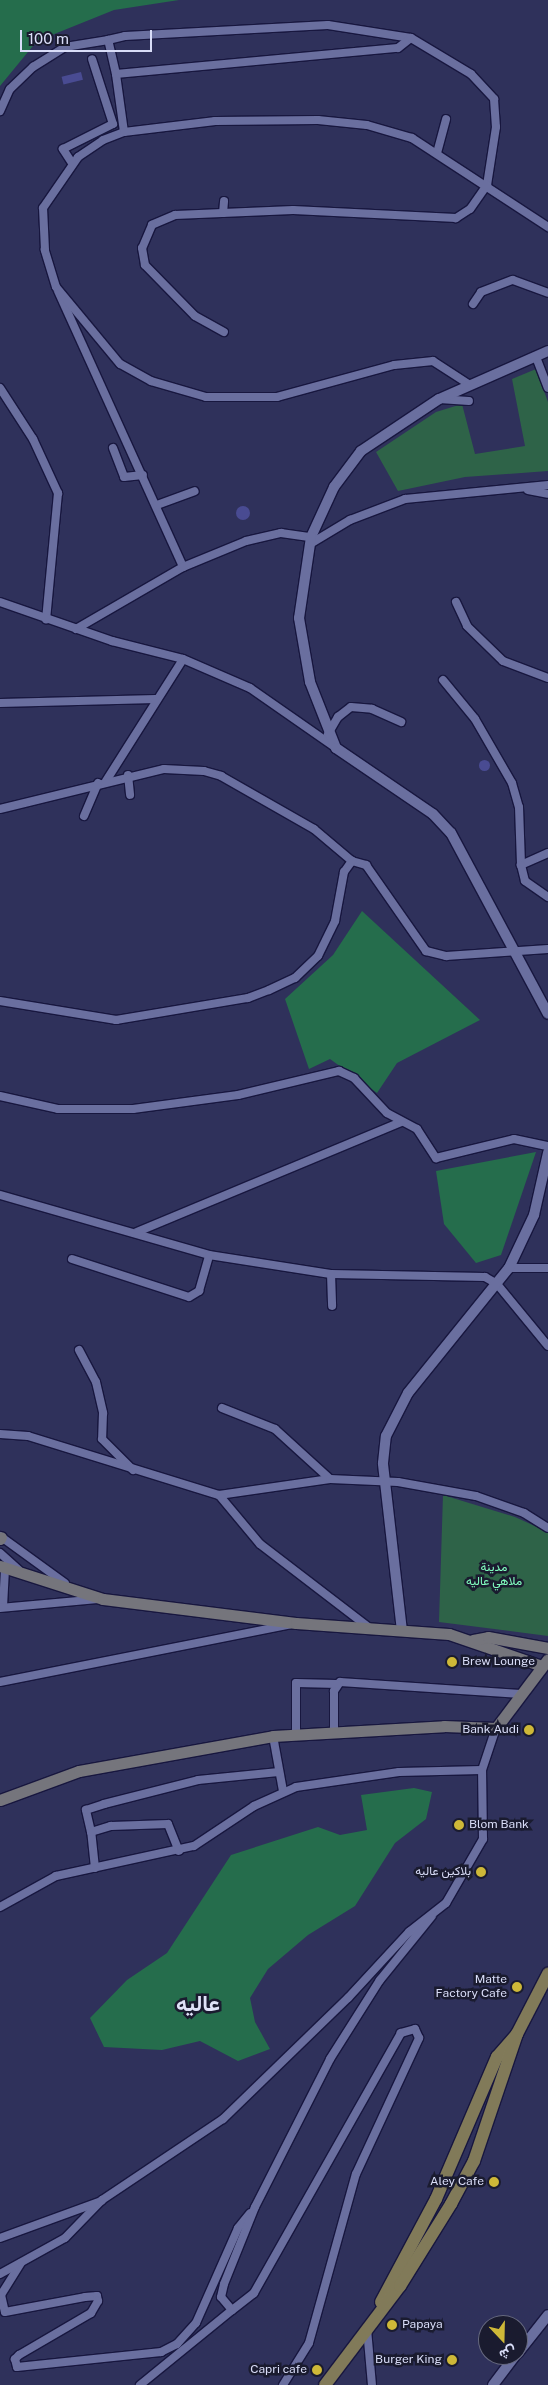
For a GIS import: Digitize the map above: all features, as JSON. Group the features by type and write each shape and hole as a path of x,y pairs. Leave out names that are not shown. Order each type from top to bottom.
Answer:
{"main road":[{"path":"2,1567 69,1585 103,1599 296,1623 402,1631 473,1640 524,1641 548,1648"},
{"path":"0,1800 79,1771 273,1736 334,1730 496,1728 545,1663 473,1640"},
{"path":"517,1655 524,1641"},
{"path":"325,2385 370,2324 451,2204 486,2129 517,2034 548,1974"},
{"path":"370,2324 443,2184 466,2122 497,2057 517,2034"},
{"path":"466,2122 486,2129"}],"street":[{"path":"0,111 10,90 33,67 65,47 170,31 193,35 225,27 328,25 411,38 470,74 494,100 496,127 487,184 470,209 446,220 359,212 223,214 163,219 146,236 142,258 174,298 224,332"},
{"path":"116,74 398,48 411,38"},
{"path":"108,40 116,74 124,132"},
{"path":"72,163 62,149 113,124 92,60"},
{"path":"437,153 446,119"},
{"path":"183,567 143,475 64,312 44,250 43,208 72,163 103,140 124,132 215,121 336,121 387,130 437,153 487,184 548,228"},
{"path":"223,214 224,201"},
{"path":"473,304 481,292 513,280 548,293"},
{"path":"56,287 120,364 179,392 206,397 277,397 394,365 433,360 470,385"},
{"path":"336,748 328,734 301,634 300,592 310,540 334,487 360,451 439,399 548,351"},
{"path":"536,357 548,388"},
{"path":"0,388 33,439 58,493 46,619"},
{"path":"439,399 469,401"},
{"path":"113,448 124,477 143,475"},
{"path":"76,629 183,567 246,541 281,533 310,540 350,520 405,499 524,489 548,485"},
{"path":"524,489 548,494"},
{"path":"156,505 195,491"},
{"path":"0,602 76,629 182,659 264,696 440,821 519,954 548,1014"},
{"path":"456,602 467,626 503,661 548,678"},
{"path":"84,816 102,782 182,659"},
{"path":"443,680 475,719 512,783 518,807 521,865 525,881 548,898"},
{"path":"0,703 156,700"},
{"path":"328,734 351,707 372,709 401,722"},
{"path":"0,808 128,775 164,769 221,776 314,829 352,861 371,870 413,938 426,951 446,956 519,954 548,949"},
{"path":"128,775 130,795"},
{"path":"521,865 548,853"},
{"path":"0,1001 116,1020 248,998 269,990 295,978 318,956 335,921 344,872 352,861"},
{"path":"0,1096 58,1109 133,1109 238,1095 339,1071 354,1078 401,1122 416,1129 440,1159 514,1139 548,1146"},
{"path":"137,1232 401,1122"},
{"path":"402,1631 385,1482 384,1447 395,1414 509,1268 534,1215 548,1153"},
{"path":"0,1195 137,1232 209,1255 331,1274 470,1274 497,1284 548,1346"},
{"path":"72,1260 189,1297 199,1291 209,1255"},
{"path":"509,1268 548,1268"},
{"path":"331,1274 332,1306"},
{"path":"79,1350 96,1382 103,1413 102,1439 134,1472"},
{"path":"222,1408 274,1429 330,1479"},
{"path":"0,1434 28,1436 134,1472 218,1495 330,1479 385,1482 476,1496 524,1513 548,1528"},
{"path":"218,1495 260,1544 372,1630"},
{"path":"0,1537 69,1585"},
{"path":"0,1553 22,1572"},
{"path":"2,1567 2,1608 103,1599"},
{"path":"0,1682 296,1623"},
{"path":"296,1733 296,1683 337,1684 366,1681 521,1694"},
{"path":"334,1730 337,1684"},
{"path":"232,2310 225,2305 222,2292 255,2207 340,2043 380,1980 432,1916 457,1890 484,1839 482,1770 496,1728"},
{"path":"273,1736 282,1792"},
{"path":"0,1907 48,1880 95,1868 179,1851 209,1840 254,1806 282,1792 320,1781 399,1772 482,1770"},
{"path":"95,1868 91,1832 86,1810 198,1780 279,1772"},
{"path":"91,1832 111,1826 168,1824 179,1851"},
{"path":"0,2274 65,2238 102,2200 224,2118 348,1998 409,1932 432,1916"},
{"path":"140,2385 254,2293 401,2032 415,2029 419,2038 356,2174 309,2343 283,2385"},
{"path":"0,2238 102,2200"},
{"path":"21,2263 1,2295 5,2312 24,2312 85,2297 96,2296 98,2301 91,2313 19,2355 15,2359 17,2367 161,2352 177,2344 196,2323 238,2228 255,2207"},
{"path":"528,2340 548,2315"},
{"path":"370,2324 372,2385"},
{"path":"493,2385 508,2365"}],"green space":[{"path":"0,0 179,0 114,10 37,41 0,86"},
{"path":"536,369 548,402 548,471 465,477 398,491 376,452 436,412 462,404 475,454 525,446 512,379"},
{"path":"362,911 480,1020 397,1063 377,1093 330,1059 309,1069 285,999 333,955"},
{"path":"536,1152 501,1255 476,1263 444,1224 436,1171"},
{"name":"مدينة ملاهي عاليه","path":"443,1495 515,1517 548,1532 548,1636 439,1622"},
{"path":"414,1788 432,1792 426,1819 395,1843 355,1906 308,1935 268,1969 250,1998 255,2022 270,2049 238,2061 200,2041 162,2050 104,2047 90,2018 127,1980 167,1953 231,1855 318,1827 340,1835 367,1830 361,1795"}],"shaded area":[{"path":"81,72 83,80 64,85 62,77"},
{"path":"243,506 248,508 250,513 248,518 243,520 238,518 236,513 238,508"},
{"path":"484,759 490,765 484,771 478,765"}],"place":[{"name":"Brew Lounge","path":"452,1662"},
{"name":"Bank Audi","path":"529,1730"},
{"name":"Blom Bank","path":"459,1825"},
{"name":"بلاكين عاليه","path":"481,1872"},
{"name":"Matte Factory Cafe","path":"517,1987"},
{"name":"Aley Cafe","path":"494,2182"},
{"name":"Papaya","path":"392,2325"},
{"name":"Burger King","path":"452,2360"},
{"name":"Capri cafe","path":"317,2370"}],"district":[{"name":"عاليه","path":"198,2004"}]}
